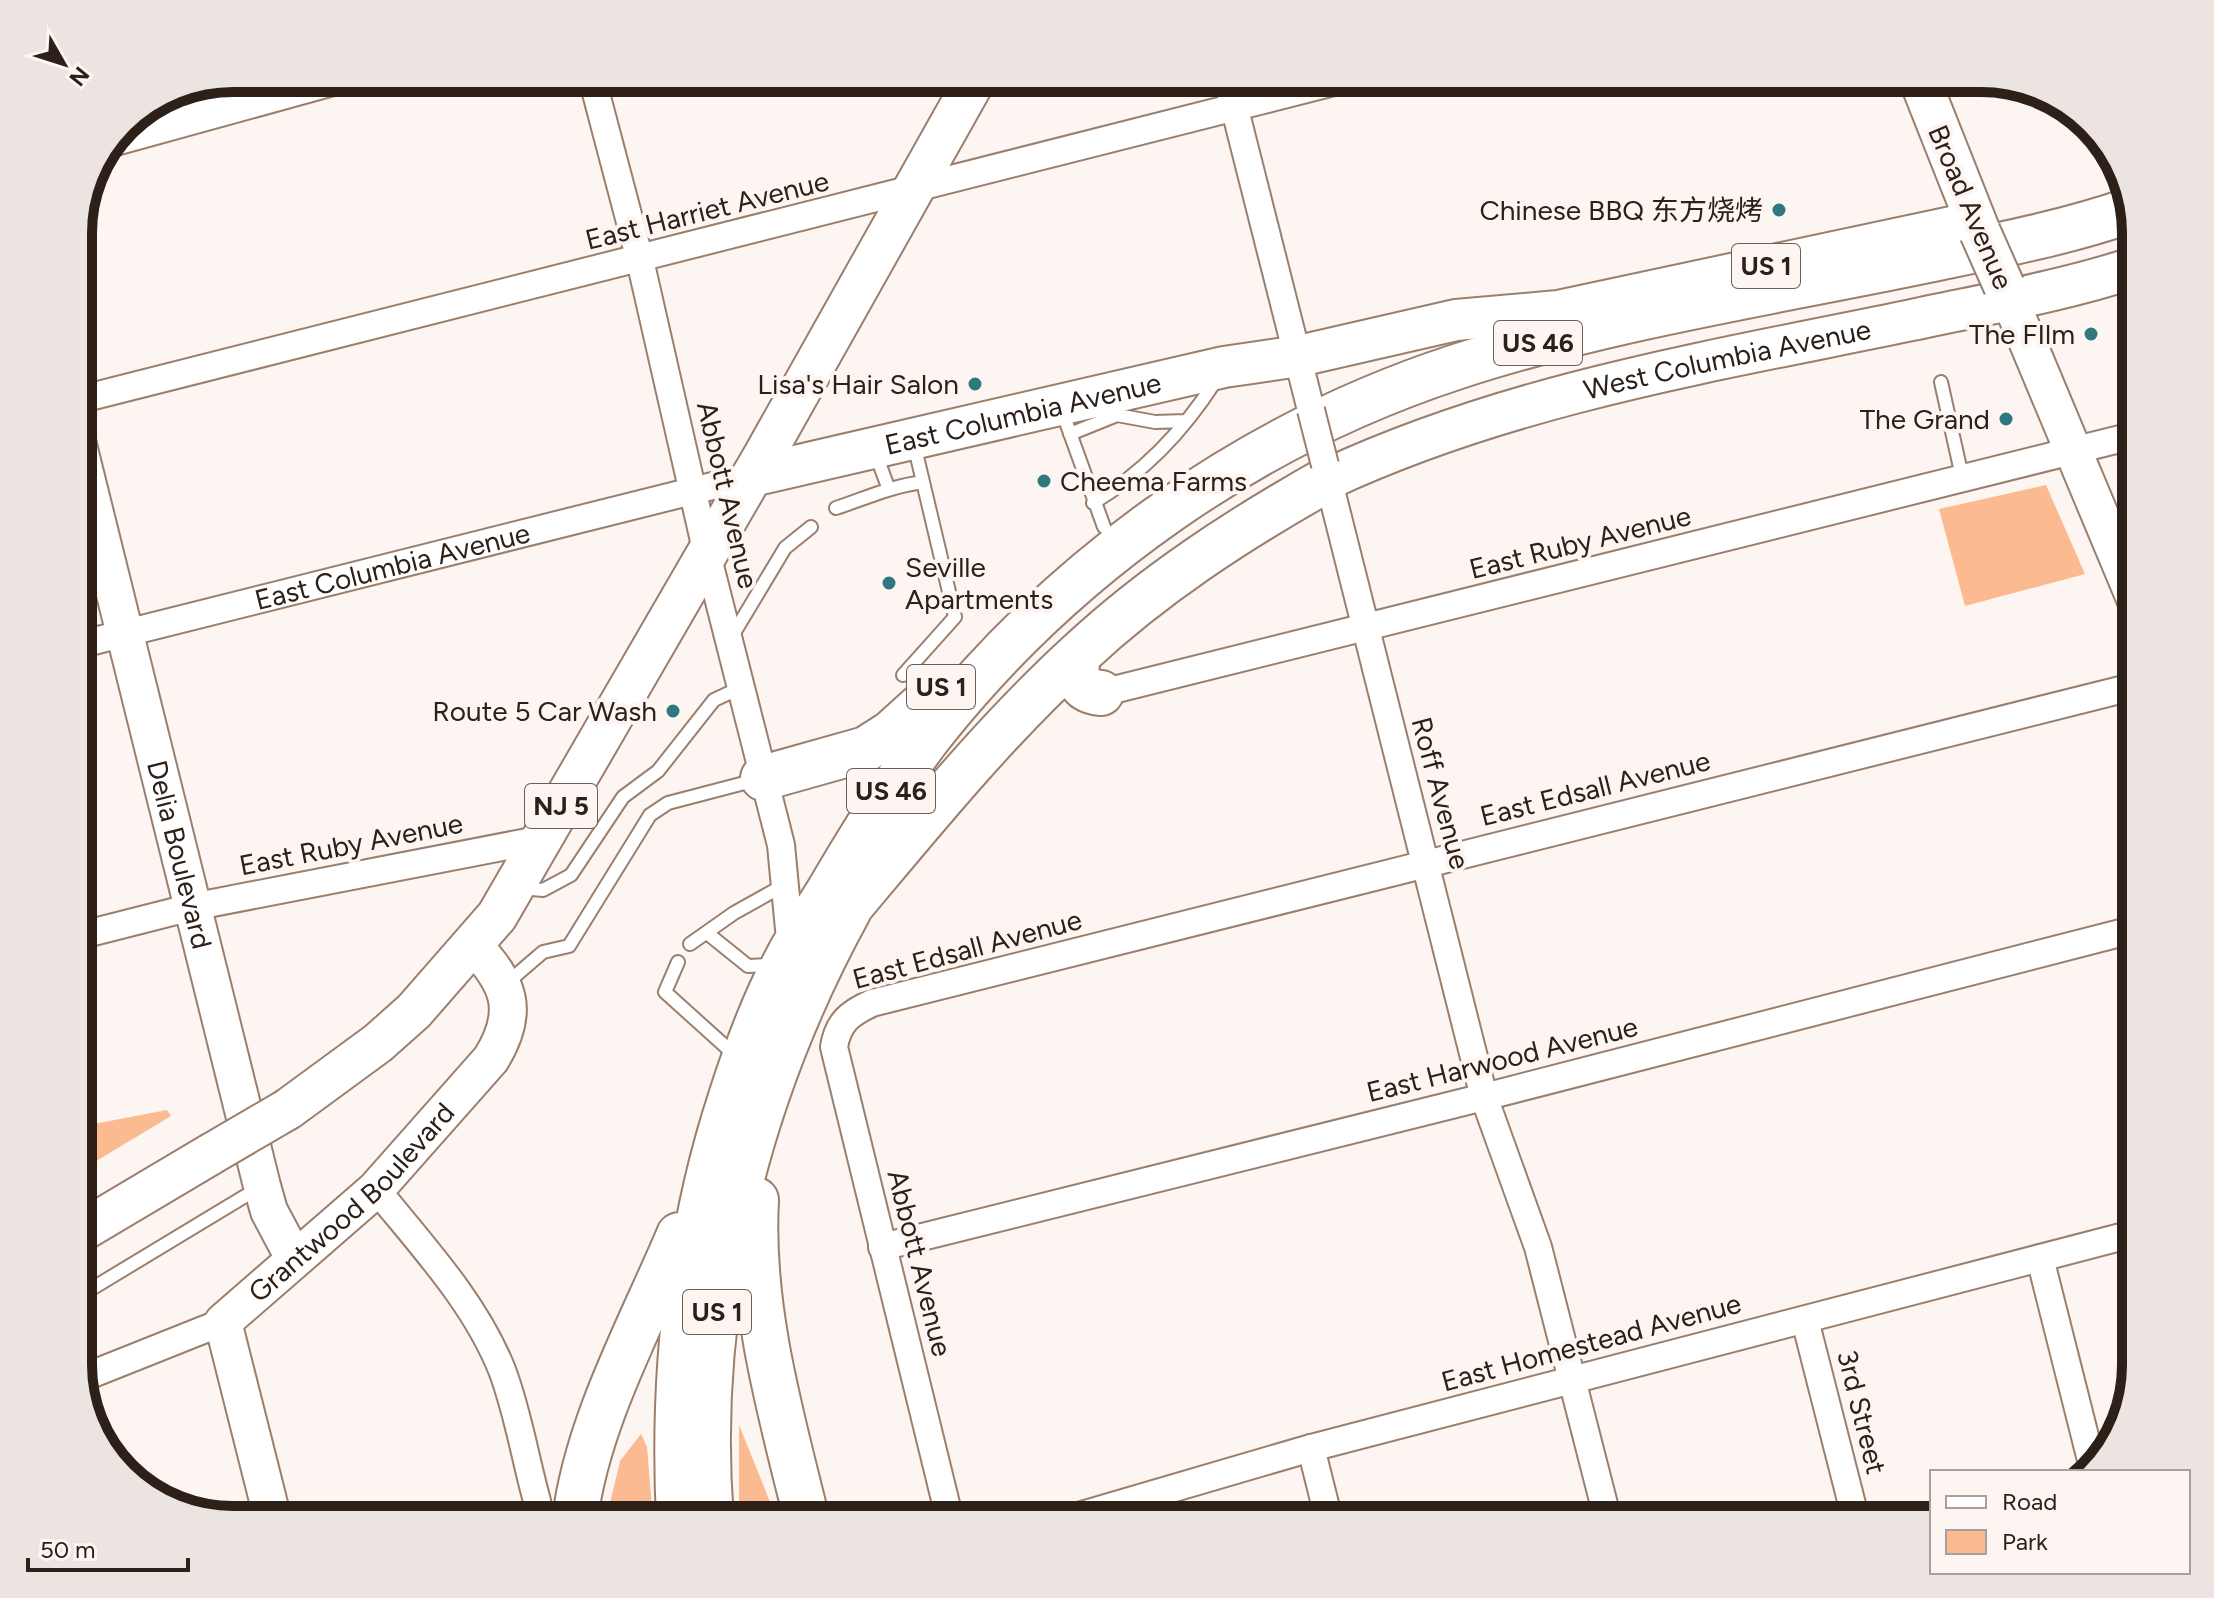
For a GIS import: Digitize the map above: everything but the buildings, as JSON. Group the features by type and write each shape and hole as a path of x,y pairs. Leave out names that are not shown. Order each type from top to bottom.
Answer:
{"highway":[{"path":"1977,227 2114,189"},
{"name":"US 46","path":"787,950 906,769 953,708 1006,649 1060,597 1140,532 1279,443 1419,380 1530,345 2054,233 2120,213"},
{"name":"US 46","path":"850,907 890,838 935,773 983,712 1044,648 1110,588 1181,534 1312,455 1416,409 1525,373 2026,266 2122,240"},
{"name":"US 1","path":"679,1506 676,1421 682,1331 729,1050 787,950 823,857 918,685 1008,614 1099,515 1197,460 1306,387 1558,311"},
{"name":"US 1","path":"711,1506 708,1424 717,1309 734,1208 761,1108 798,1012 850,907 954,784 1079,654 1209,551 1326,472"},
{"path":"1079,654 1075,666 1077,678 1086,689 1101,693"},
{"path":"763,778 866,749 891,733 918,685"},
{"path":"761,1108 755,1228 757,1280 773,1375 804,1506"},
{"path":"578,1506 585,1469 610,1398 713,1156"}],"main road":[{"name":"NJ 5","path":"92,1225 288,1109 378,1043 474,946 515,887 543,839 968,92"},
{"name":"Broad Avenue","path":"1924,92 1977,227 2007,293"},
{"name":"US 1","path":"1558,311 1977,227"},
{"name":"West Columbia Avenue","path":"1326,472 1537,401 2007,293 2122,270"},
{"name":"East Columbia Avenue","path":"752,476 913,437 1065,419 1224,367 1306,387"}],"street":[{"path":"136,131 278,92"},
{"name":"Abbott Avenue","path":"596,92 640,260 695,490 707,554 781,845 786,884 787,950"},
{"name":"Roff Avenue","path":"1230,92 1484,1097 1538,1247 1604,1506"},
{"name":"East Harriet Avenue","path":"92,397 914,191 1292,92"},
{"name":"Broad Avenue","path":"2007,293 2122,564"},
{"name":"East Ruby Avenue","path":"1101,693 2122,439"},
{"name":"East Columbia Avenue","path":"92,641 752,476"},
{"name":"Delia Boulevard","path":"92,501 262,1186 269,1211 294,1258"},
{"name":"East Edsall Avenue","path":"842,1022 851,1013 872,1003 2122,689"},
{"name":"East Ruby Avenue","path":"92,932 192,907 543,839"},
{"name":"East Harwood Avenue","path":"882,1247 1484,1097 2122,933"},
{"path":"474,946 504,986"},
{"name":"Grantwood Boulevard","path":"92,1374 223,1322 376,1189 491,1059 504,1038 509,1020 504,986"},
{"name":"Abbott Avenue","path":"842,1022 834,1047 947,1506"},
{"path":"376,1189 460,1294 481,1328 502,1371 537,1501"},
{"name":"East Homestead Avenue","path":"1113,1506 1311,1448 2122,1237"},
{"path":"2040,1258 2090,1455"},
{"name":"3rd Street","path":"1805,1320 1852,1506"},
{"path":"223,1322 269,1506"},
{"path":"1311,1448 1326,1506"}],"lane":[{"path":"1185,421 1155,422 1117,415 1065,419 1099,515 1185,421 1224,367"},
{"path":"1941,382 1963,481"},
{"path":"913,437 955,617 918,685"},
{"path":"873,446 888,487"},
{"path":"836,508 888,487 923,482"},
{"path":"729,641 785,548 811,527"},
{"path":"515,887 543,890 571,875 623,797 658,771 714,700 742,687"},
{"path":"504,986 543,952 569,946 650,815 668,803 763,778"},
{"path":"690,944 786,884"},
{"path":"707,933 748,966 787,950"},
{"path":"678,962 665,992 729,1050"},
{"path":"92,1289 262,1186"}],"green space":[{"path":"2046,485 2085,574 1965,606 1939,509"},
{"path":"167,1110 171,1116 92,1164 92,1124"},
{"path":"739,1425 772,1506 739,1506"},
{"path":"641,1434 647,1447 652,1506 609,1506 620,1461"}],"place":[{"name":"Chinese BBQ 东方烧烤","path":"1779,210"},
{"name":"The FIlm","path":"2091,334"},
{"name":"Lisa's Hair Salon","path":"975,384"},
{"name":"The Grand","path":"2006,419"},
{"name":"Cheema Farms","path":"1044,481"},
{"name":"Seville Apartments","path":"889,583"},
{"name":"Route 5 Car Wash","path":"673,711"}]}
